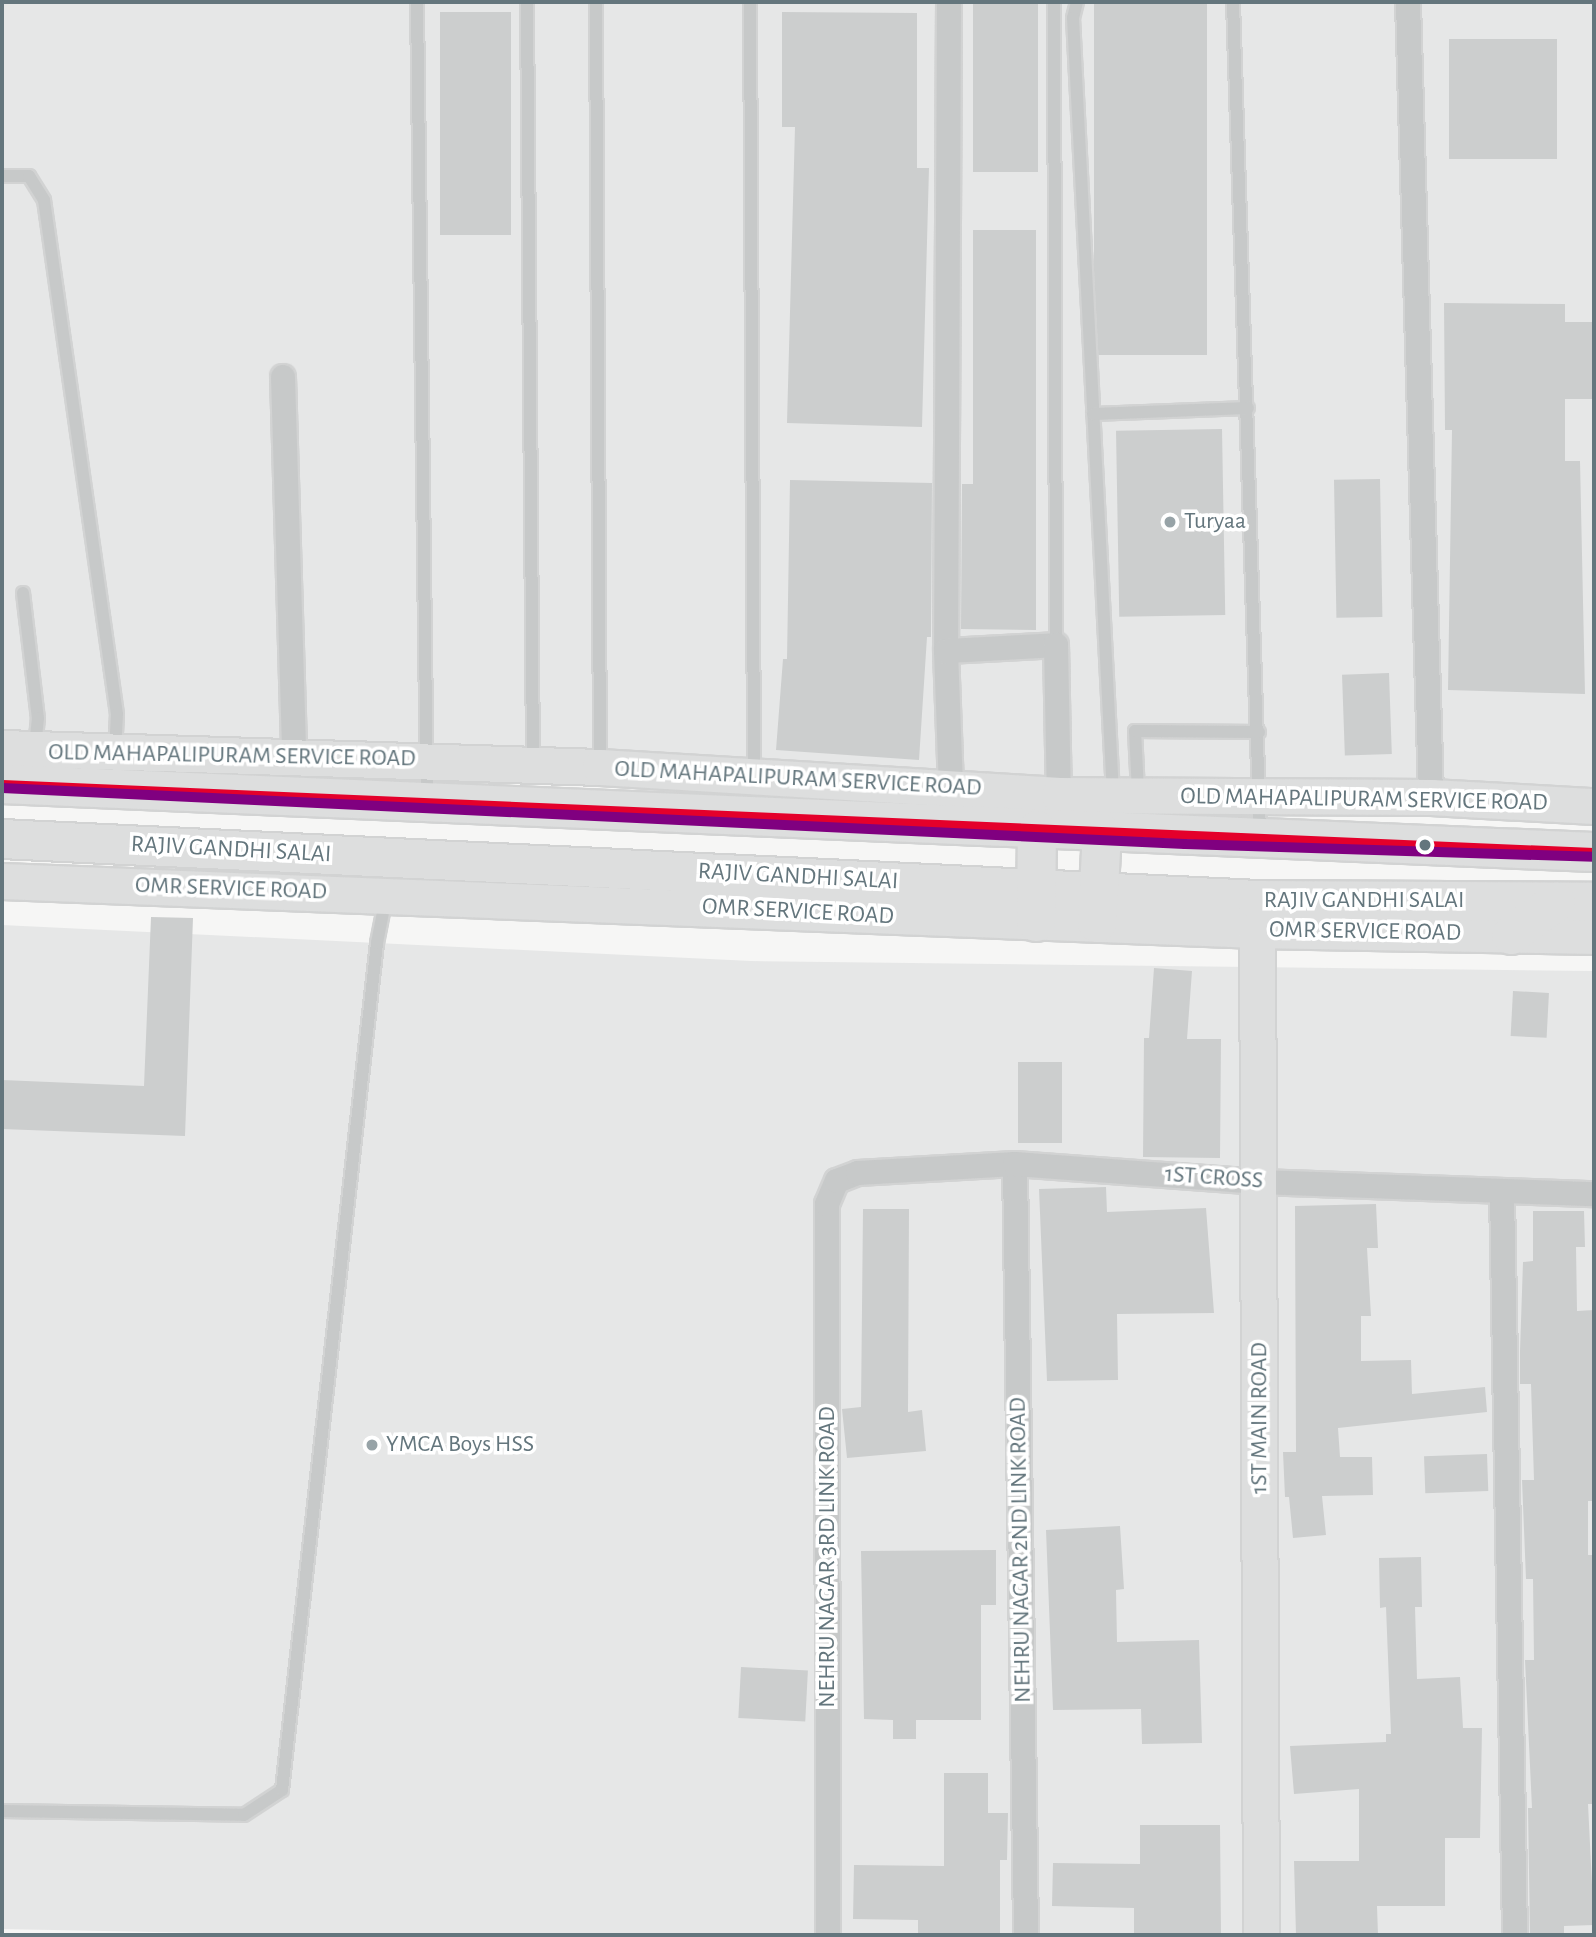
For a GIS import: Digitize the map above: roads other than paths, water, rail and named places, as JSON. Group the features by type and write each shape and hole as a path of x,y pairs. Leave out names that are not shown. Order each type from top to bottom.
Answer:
{"main road":[{"path":"2,784 1259,840 1594,852"},
{"path":"234,850 238,794"},
{"path":"1036,905 1037,830"},
{"path":"1099,908 1102,833"},
{"name":"RAJIV GANDHI SALAI","path":"2,839 234,850 1036,905 1257,915 1594,902"},
{"path":"1511,935 1556,902"}],"street":[{"path":"949,2 946,651 951,787"},
{"path":"1408,2 1431,797"},
{"path":"283,377 294,757"},
{"path":"946,651 1056,645 1059,795"},
{"name":"OLD MAHAPALIPURAM SERVICE ROAD","path":"18,750 428,760 533,768 600,767 1059,795 1431,797 1594,806"},
{"name":"OMR SERVICE ROAD","path":"2,881 387,894 1036,905"},
{"name":"OMR SERVICE ROAD","path":"1257,915 1511,935 1594,936"},
{"name":"1ST MAIN ROAD","path":"1257,915 1262,1935"},
{"name":"1ST CROSS","path":"837,1181 858,1173 1016,1164 1259,1182 1594,1194"},
{"name":"NEHRU NAGAR 2ND LINK ROAD","path":"1016,1164 1026,1935"},
{"name":"NEHRU NAGAR 3RD LINK ROAD","path":"828,1935 827,1204 837,1181"},
{"path":"1502,1191 1515,1935"}],"lane":[{"path":"418,2 427,803"},
{"path":"527,2 533,768"},
{"path":"596,2 600,767"},
{"path":"750,2 754,776"},
{"path":"1054,2 1056,645"},
{"path":"1077,2 1073,18 1109,731 1126,795"},
{"path":"1233,2 1261,795 1259,840"},
{"path":"2,176 29,176 44,200 117,714 115,752"},
{"path":"1093,414 1248,408"},
{"path":"18,750 38,718 23,593"},
{"path":"1109,731 1259,732"},
{"path":"1126,795 1135,732"},
{"path":"2,1811 244,1815 282,1790 376,943 387,894"}],"place":[{"name":"Turyaa","path":"1170,522"},
{"name":"YMCA Boys HSS","path":"372,1445"}]}
